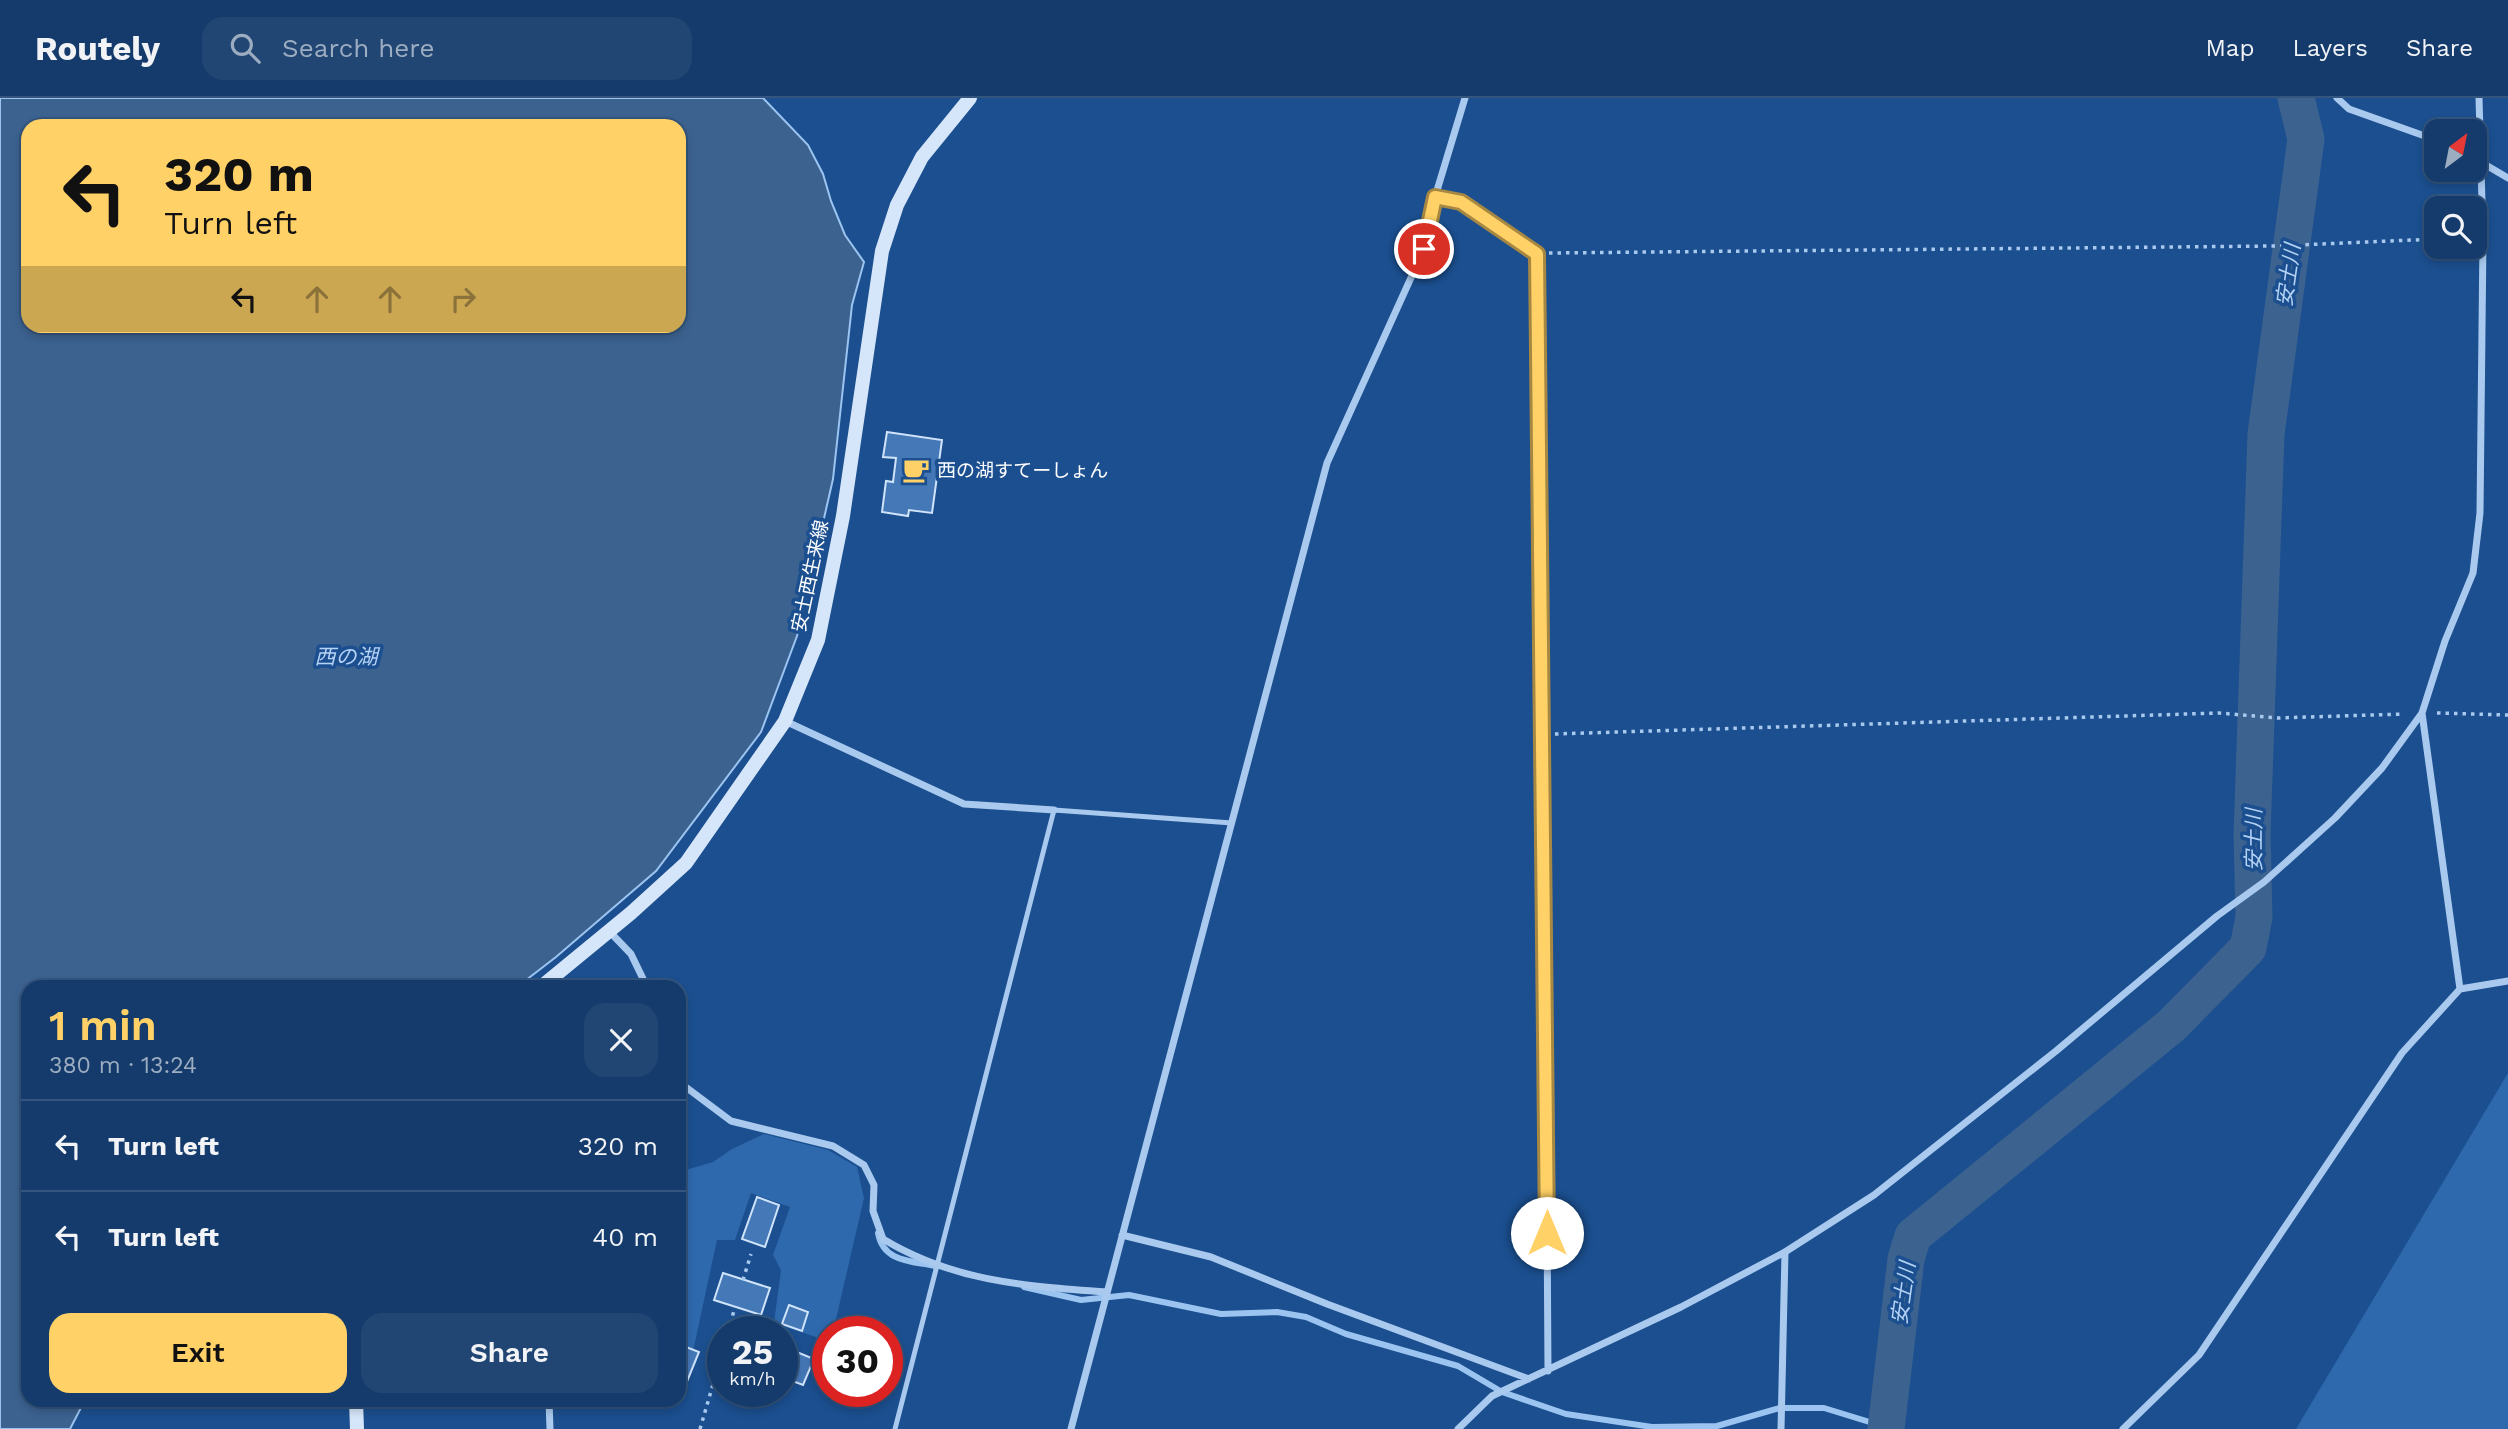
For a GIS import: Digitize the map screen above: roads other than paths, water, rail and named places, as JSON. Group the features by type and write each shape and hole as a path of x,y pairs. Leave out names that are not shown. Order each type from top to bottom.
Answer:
{"main road":[{"name":"安土西生来線","path":"550,980 686,863 785,721 818,640 843,516 882,251 897,205 922,157 970,98"},
{"path":"356,1407 357,1429"}],"street":[{"path":"1071,1429 1327,463 1424,249 1435,197 1465,98"},
{"path":"2337,98 2349,109 2424,136"},
{"path":"2479,98 2479,119"},
{"path":"2487,165 2508,178"},
{"path":"1458,1429 1492,1396 1681,1307 1785,1252 1874,1195 2056,1051 2217,916 2264,882 2335,818 2382,768 2422,713 2445,641 2473,573 2480,513 2483,237 2479,182"},
{"path":"1435,197 1461,202 1537,254 1544,735 1548,1371"},
{"path":"2422,713 2460,989"},
{"path":"785,721 964,804 1054,810"},
{"path":"609,931 631,954 644,980"},
{"path":"2123,1429 2199,1355 2402,1053 2460,989 2508,981"},
{"path":"686,1087 731,1121 833,1146 864,1165 874,1185 873,1211 883,1239 908,1254 972,1277 1022,1285 1107,1292"},
{"path":"1122,1235 1211,1257 1529,1379"},
{"path":"1781,1426 1785,1252"},
{"path":"549,1407 550,1429"}],"lane":[{"path":"895,1429 1054,810 1232,823"}],"water":[{"name":"西の湖","path":"0,98 763,98 808,145 823,174 845,235 864,262 852,305 833,479 797,636 761,732 656,871 526,980 21,980 21,1407 81,1407 70,1429 0,1429"}],"waterway":[{"name":"安土川","path":"1886,1429 1906,1259 1913,1236 2171,1026 2248,948 2254,917 2252,834 2266,434 2306,139 2296,98"},
{"path":"878,1233 881,1243 892,1255 899,1259 935,1266"},
{"path":"1024,1287 1081,1300 1129,1295 1221,1314 1277,1312 1306,1317 1346,1334 1458,1366 1502,1392 1566,1414 1652,1427 1717,1426 1780,1408 1824,1408 1886,1427"}],"place":[{"name":"西の湖すてーしょん","path":"916,470"}]}
